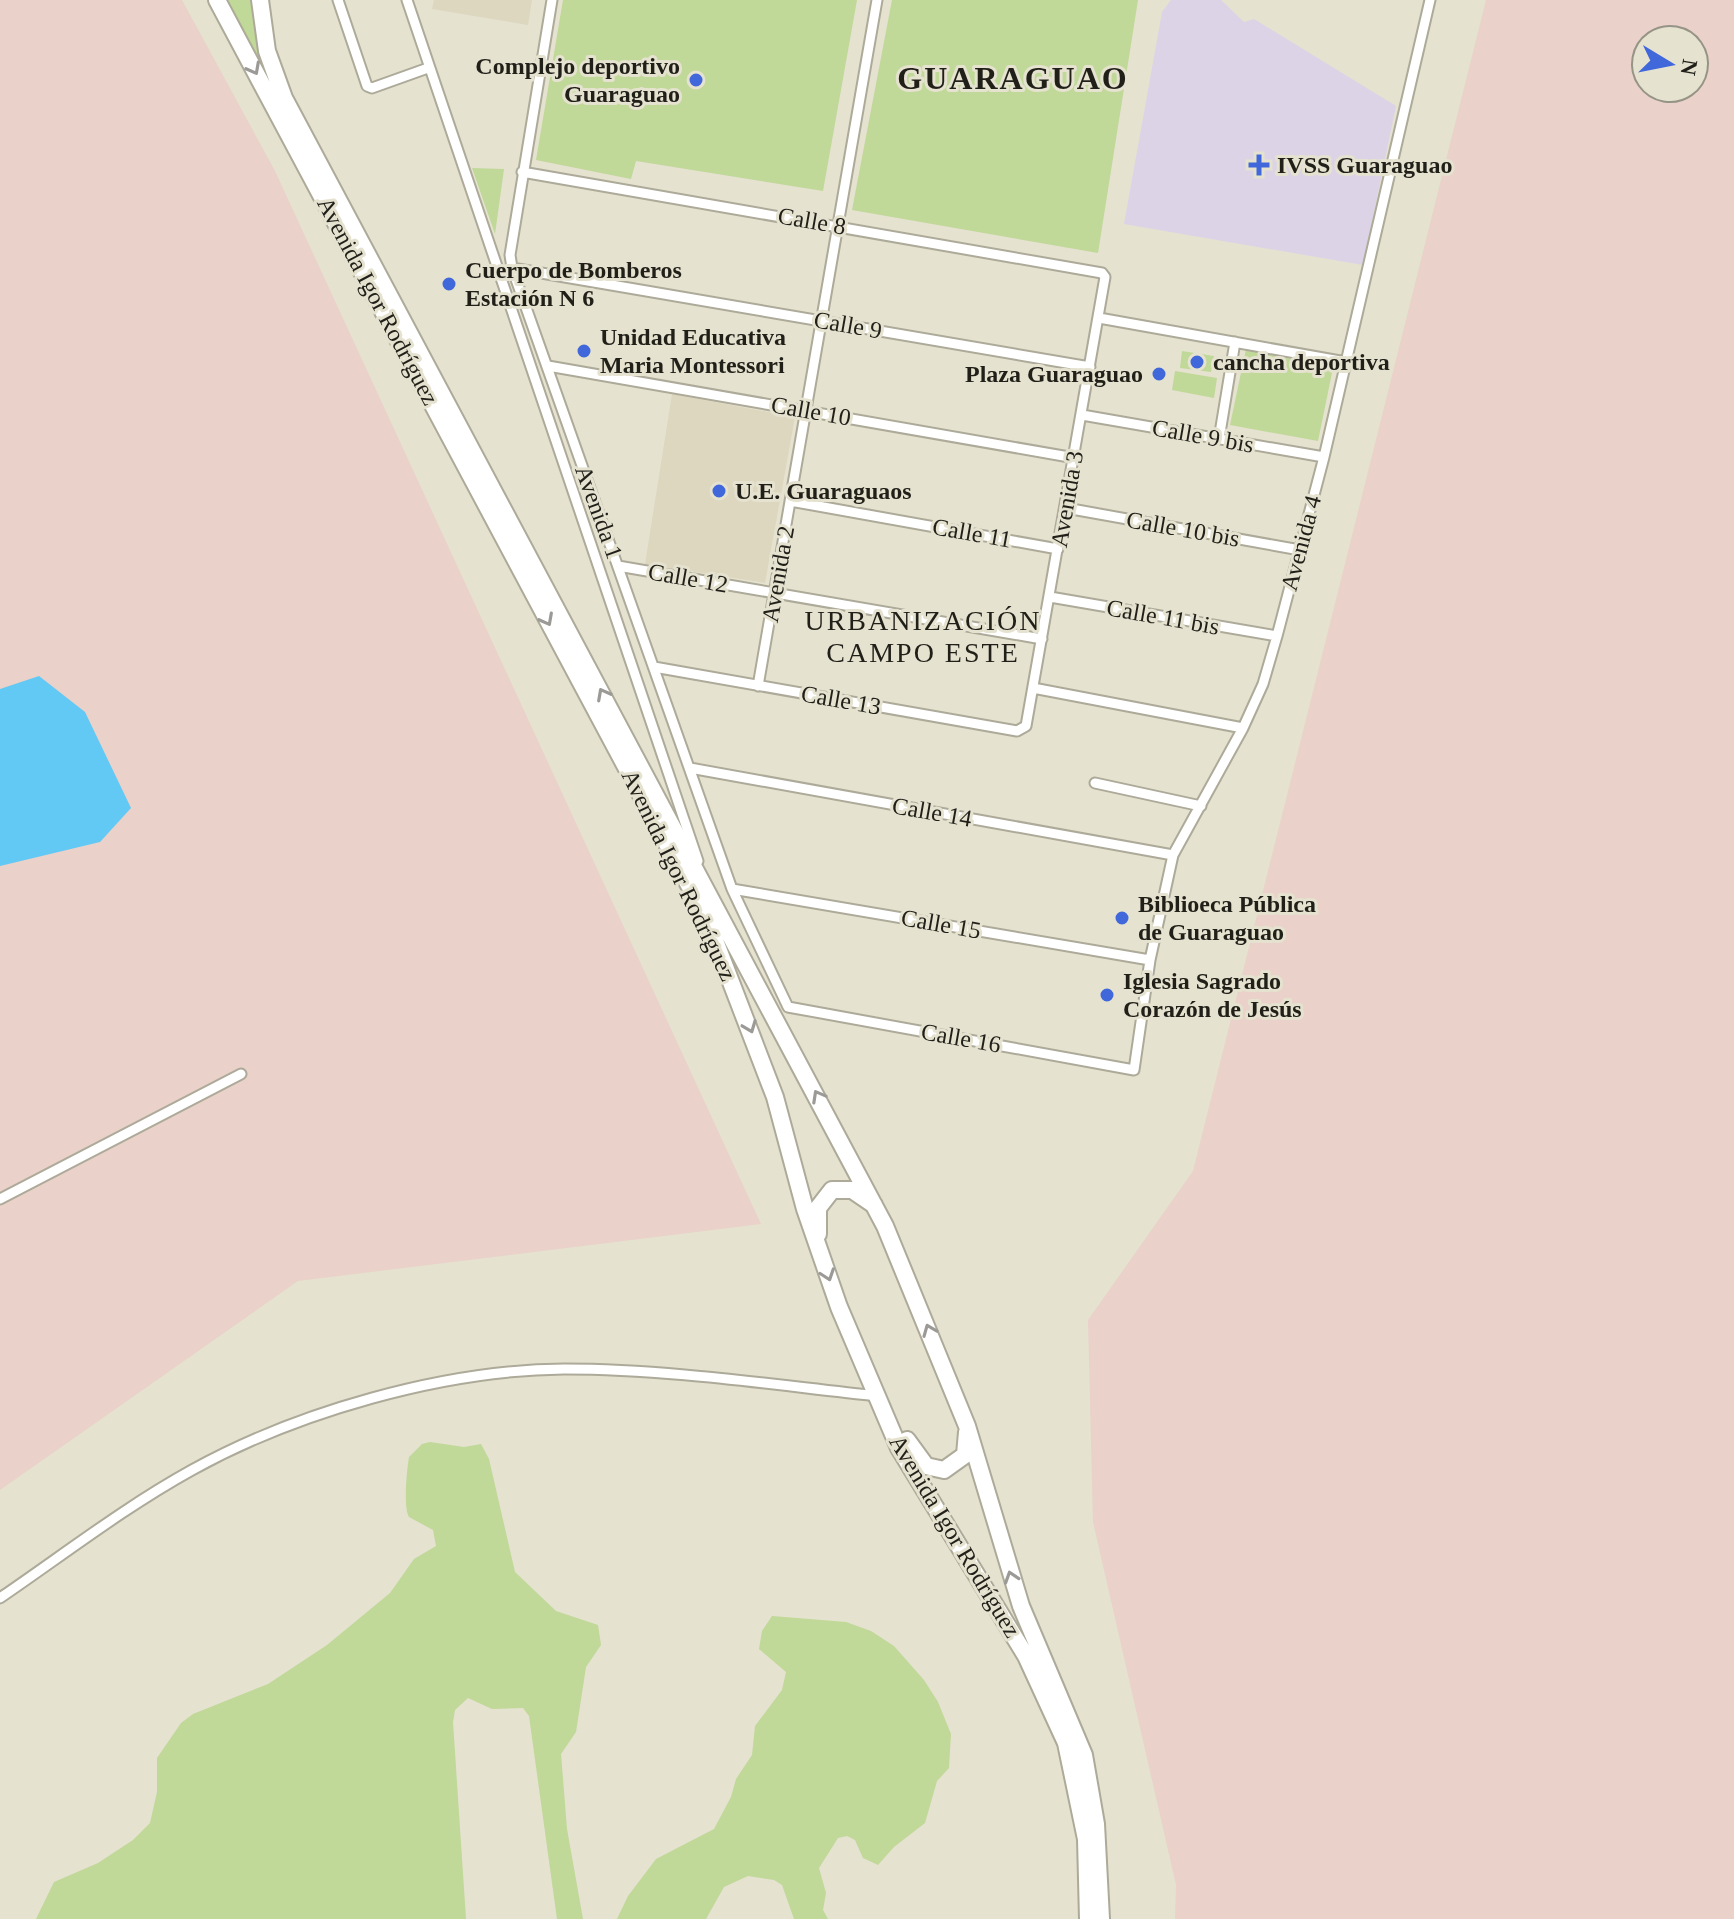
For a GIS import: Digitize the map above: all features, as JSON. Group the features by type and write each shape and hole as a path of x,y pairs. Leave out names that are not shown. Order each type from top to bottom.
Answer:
{"highway":[{"name":"Avenida Igor Rodríguez","path":"217,0 706,917 775,1097 819,1248 899,1448 946,1531 1019,1643 1066,1743 1086,1839 1088,1919"},
{"name":"Avenida Igor Rodríguez","path":"260,0 267,51 284,98 876,1206 967,1426 1021,1606 1084,1755 1096,1824 1101,1919"},
{"path":"819,1248 818,1208 832,1190 852,1190 876,1206"},
{"path":"869,1377 914,1453 926,1466 944,1470 960,1462 965,1455 967,1426"}],"street":[{"path":"338,0 367,86 372,88 428,68"},
{"path":"407,0 706,887"},
{"name":"Avenida 1","path":"552,0 522,172 510,255 512,268 732,889 788,1007"},
{"path":"838,226 877,0"},
{"name":"Avenida 4","path":"1134,1070 1150,960 1173,855 1243,728 1263,684 1277,636 1324,457 1430,0"},
{"name":"Calle 8","path":"522,172 1102,273"},
{"name":"Avenida 2","path":"758,686 838,226"},
{"name":"Calle 9","path":"512,268 1090,367"},
{"name":"Avenida 3","path":"1026,726 1106,282 1102,273"},
{"path":"1099,318 1346,362"},
{"path":"1219,439 1235,342"},
{"name":"Calle 10","path":"548,366 1075,458"},
{"name":"Calle 9 bis","path":"1082,415 1324,457"},
{"name":"Calle 11","path":"790,501 1058,549"},
{"name":"Calle 10 bis","path":"1066,508 1300,550"},
{"name":"Calle 12","path":"618,566 1042,639"},
{"name":"Calle 11 bis","path":"1050,597 1277,636"},
{"name":"Calle 13","path":"654,667 1017,731 1026,726"},
{"path":"1033,688 1243,728"},
{"name":"Calle 14","path":"690,768 1173,855"},
{"path":"1095,783 1201,806"},
{"name":"Calle 15","path":"732,889 1150,960"},
{"name":"Calle 16","path":"788,1007 1134,1070"},
{"path":"0,1199 241,1074"},
{"path":"0,1598 193,1470 243,1445 367,1401 444,1383 563,1369 671,1374 878,1396"}],"shaded area":[{"path":"0,0 182,0 275,171 761,1224 298,1281 0,1490"},
{"path":"434,0 532,0 528,25 432,9"},
{"name":"IVSS Guaraguao","path":"1171,0 1221,0 1244,22 1254,19 1396,106 1363,265 1124,224 1162,12"},
{"path":"1486,0 1734,0 1734,1919 1175,1919 1176,1885 1093,1522 1088,1320 1193,1171"},
{"name":"U.E. Guaraguaos","path":"672,394 795,417 765,583 645,564"}],"green space":[{"path":"225,0 253,0 261,56 254,59"},
{"name":"Complejo deportivo Guaraguao","path":"563,0 857,0 823,191 636,161 631,179 536,160"},
{"path":"892,0 1138,0 1098,253 852,210"},
{"path":"472,168 504,169 495,234"},
{"path":"1246,349 1333,368 1318,441 1230,425"},
{"name":"cancha deportiva","path":"1182,351 1214,356 1211,372 1180,368"},
{"path":"1175,371 1217,378 1214,398 1172,390"},
{"path":"430,1442 464,1447 481,1444 489,1459 515,1572 556,1611 598,1625 601,1645 586,1667 576,1732 561,1754 567,1829 583,1919 557,1919 529,1716 523,1708 492,1709 468,1698 455,1710 453,1722 466,1919 36,1919 54,1882 98,1863 133,1840 150,1823 157,1792 157,1758 181,1723 193,1714 268,1684 327,1645 390,1593 414,1559 436,1546 433,1530 409,1517 406,1505 409,1457 422,1444"},
{"path":"772,1616 846,1622 871,1631 894,1646 924,1680 938,1702 951,1734 949,1768 937,1781 925,1823 894,1847 878,1865 863,1858 855,1840 847,1836 838,1838 819,1868 826,1893 823,1910 828,1919 794,1919 782,1885 774,1880 748,1876 724,1887 706,1919 617,1919 628,1896 656,1859 714,1829 731,1797 736,1779 752,1755 755,1726 782,1690 786,1672 759,1649 762,1631"}],"water":[{"path":"39,676 85,712 131,808 100,842 0,866 0,689"}],"place":[{"name":"Complejo deportivo Guaraguao","path":"696,80"},
{"name":"IVSS Guaraguao","path":"1259,165"},
{"name":"Cuerpo de Bomberos Estación N 6","path":"449,284"},
{"name":"Unidad Educativa Maria Montessori","path":"584,351"},
{"name":"cancha deportiva","path":"1197,362"},
{"name":"Plaza Guaraguao","path":"1159,374"},
{"name":"U.E. Guaraguaos","path":"719,491"},
{"name":"Biblioeca Pública de Guaraguao","path":"1122,918"},
{"name":"Iglesia Sagrado Corazón de Jesús","path":"1107,995"}],"district":[{"name":"GUARAGUAO","path":"1013,78"},
{"name":"URBANIZACIÓN CAMPO ESTE","path":"923,636"}]}
